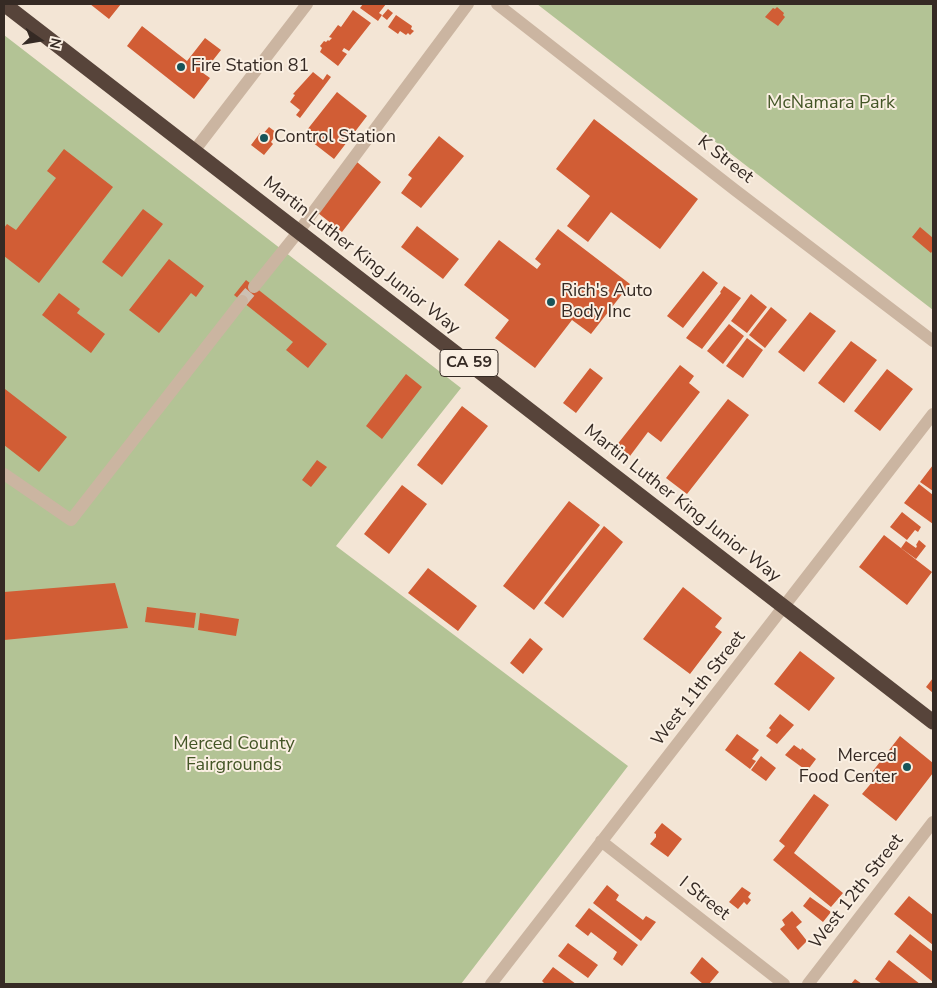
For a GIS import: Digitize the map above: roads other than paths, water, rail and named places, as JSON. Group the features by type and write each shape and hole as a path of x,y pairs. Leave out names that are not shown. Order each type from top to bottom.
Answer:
{"highway":[{"name":"Martin Luther King Junior Way","path":"4,4 933,722"}],"street":[{"path":"194,151 307,4"},
{"path":"254,287 299,231 468,4"},
{"name":"K Street","path":"497,4 727,184 933,341"},
{"path":"4,474 71,520 242,301"},
{"name":"West 11th Street","path":"491,984 933,414"},
{"name":"West 12th Street","path":"808,984 933,822"},
{"name":"I Street","path":"601,842 784,984"}],"tunnel":[{"path":"242,301 254,287"}],"place":[{"name":"Fire Station 81","path":"181,67"},
{"name":"Control Station","path":"264,138"},
{"name":"Rich's Auto Body Inc","path":"551,302"},
{"name":"Merced Food Center","path":"907,767"}],"park label":[{"name":"McNamara Park","path":"831,104"},
{"name":"Merced County Fairgrounds","path":"234,755"}]}
